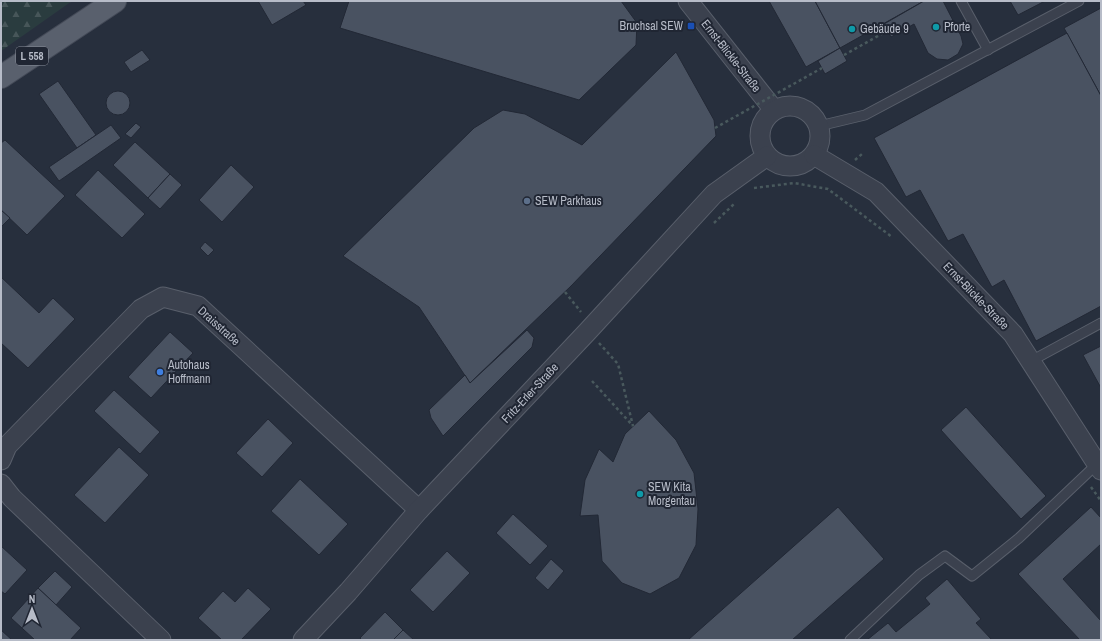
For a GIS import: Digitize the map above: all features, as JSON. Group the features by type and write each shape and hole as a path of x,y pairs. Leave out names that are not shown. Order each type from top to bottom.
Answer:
{"main road":[{"name":"L 558","path":"1,77 115,1"}],"street":[{"name":"Ernst-Blickle-Straße","path":"688,1 774,110"},
{"path":"785,106 796,106 806,110 814,116 819,126 821,140 814,155 805,163 790,167 777,164 767,156 760,143 760,130 765,119 774,110 785,106"},
{"name":"Ernst-Blickle-Straße","path":"814,155 876,192 1013,334 1094,470"},
{"name":"Fritz-Erler-Straße","path":"303,640 348,592 419,510 588,331 714,194 767,156"},
{"name":"Draisstraße","path":"2,457 8,446 141,310 163,297 198,306 419,510"},
{"path":"1,484 12,498 161,640"}],"lane":[{"path":"961,1 988,50"},
{"path":"819,126 864,115 1079,1"},
{"path":"1030,361 1101,323"},
{"path":"850,640 919,575 945,556 972,576 1018,538 1094,470"}],"path":[{"path":"844,54 887,30"},
{"path":"715,128 822,68"},
{"path":"749,188 794,183 828,188 897,241"},
{"path":"565,292 586,318 580,324 618,364 633,426 592,381"},
{"path":"1094,470 1101,501"}],"green space":[{"path":"1,1 72,1 1,51"}],"building":[{"path":"258,1 303,1 306,5 272,25"},
{"path":"349,1 621,1 637,23 636,45 579,100 340,28"},
{"path":"769,1 815,1 840,48 806,67"},
{"name":"Gebäude 9","path":"815,1 924,1 840,48"},
{"name":"Pforte","path":"924,1 943,1 961,36 963,44 958,54 948,60 937,59 928,53 914,24 891,37 884,24"},
{"path":"1010,1 1045,1 1018,15"},
{"path":"1101,8 1101,96 1064,28"},
{"path":"1067,33 1101,96 1101,306 1036,341 1004,280 992,287 963,234 948,241 920,190 906,197 874,138"},
{"path":"840,48 847,61 825,74 818,61"},
{"path":"142,50 150,60 131,72 124,62"},
{"name":"SEW Parkhaus","path":"676,52 714,120 716,136 571,286 470,383 419,307 343,256 474,128 503,110 525,114 582,145"},
{"path":"58,81 96,135 77,148 39,94"},
{"path":"113,91 123,91 130,98 130,108 123,115 113,115 106,108 106,98"},
{"path":"136,123 141,127 131,138 125,134"},
{"path":"111,125 121,138 59,181 49,167"},
{"path":"5,140 65,196 27,235 1,210 1,143"},
{"path":"135,142 170,174 148,198 113,165"},
{"path":"231,165 254,187 222,222 199,200"},
{"path":"98,170 145,214 122,238 75,195"},
{"path":"170,174 182,185 160,209 148,198"},
{"path":"1,210 10,218 1,227"},
{"path":"205,242 214,250 208,256 200,248"},
{"path":"1,277 39,313 53,298 75,319 28,368 1,343"},
{"path":"527,330 534,338 532,347 443,436 431,418 429,410 465,375 470,383"},
{"path":"170,332 193,353 151,398 128,377"},
{"path":"1101,346 1101,388 1083,355"},
{"path":"114,390 160,432 140,454 94,411"},
{"path":"966,407 1046,496 1021,519 941,430"},
{"name":"SEW Kita Morgentau","path":"649,411 676,440 694,473 698,509 696,545 679,578 650,594 622,583 602,561 598,515 580,516 585,480 599,449 613,462 625,434"},
{"path":"268,419 293,443 262,477 236,453"},
{"path":"119,447 149,475 105,523 74,495"},
{"path":"300,479 348,524 319,555 271,511"},
{"path":"838,507 884,559 792,640 688,640"},
{"path":"1091,507 1101,518 1101,544 1063,579 1101,621 1101,640 1080,640 1018,574"},
{"path":"513,514 548,546 530,565 496,533"},
{"path":"1,546 27,570 5,594 1,591"},
{"path":"447,551 470,573 433,612 410,590"},
{"path":"551,559 564,571 548,590 535,578"},
{"path":"55,571 72,587 56,605 38,588"},
{"path":"947,579 981,619 976,623 992,640 867,640 888,623 896,632 930,604 925,598"},
{"path":"38,588 81,628 70,640 35,640 11,618"},
{"path":"248,588 271,609 241,640 222,640 198,618 223,591 235,602"},
{"path":"385,612 403,630 393,640 362,640 360,638"},
{"path":"1,630 12,640 1,640"},
{"path":"403,630 414,640 393,640"}],"place":[{"name":"Bruchsal SEW","path":"691,26"},
{"name":"Pforte","path":"936,27"},
{"name":"Gebäude 9","path":"852,29"},
{"name":"SEW Parkhaus","path":"527,201"},
{"name":"Autohaus Hoffmann","path":"160,372"},
{"name":"SEW Kita Morgentau","path":"640,494"}]}
